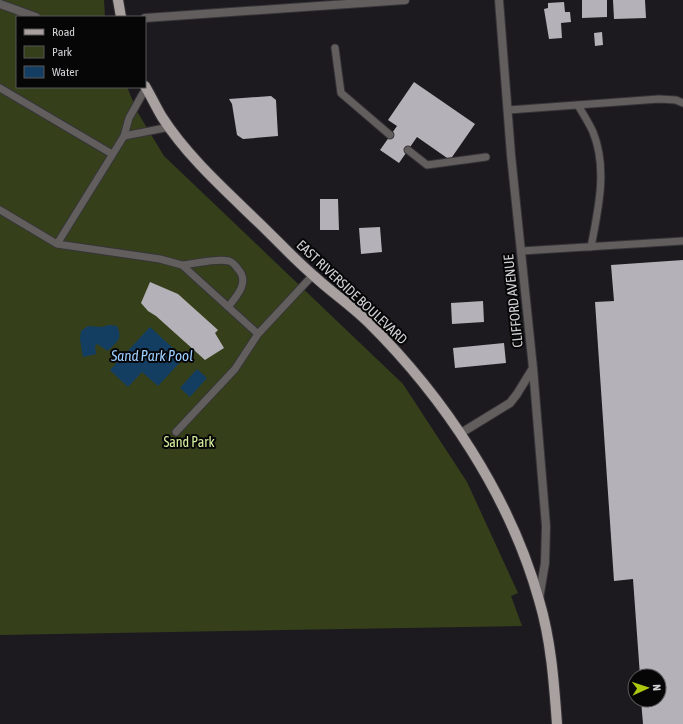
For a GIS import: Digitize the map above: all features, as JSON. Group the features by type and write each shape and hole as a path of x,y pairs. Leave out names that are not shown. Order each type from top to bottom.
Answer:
{"main road":[{"path":"118,0 121,16"},
{"name":"EAST RIVERSIDE BOULEVARD","path":"146,87 170,127 185,147 230,195 313,275 367,321 426,385 461,433 499,501 518,542 539,600 553,670 557,724"}],"street":[{"path":"146,18 406,0"},
{"name":"CLIFFORD AVENUE","path":"500,0 508,110 533,368 546,526 545,563 539,600"},
{"path":"0,4 33,16"},
{"path":"461,433 510,403 518,394 533,368"}],"lane":[{"path":"335,48 341,93 390,135"},
{"path":"0,88 112,154"},
{"path":"57,244 124,136 130,118 145,88"},
{"path":"508,110 659,99 676,100 683,103"},
{"path":"578,105 593,133 600,162 601,187 591,247"},
{"path":"124,136 170,127"},
{"path":"408,150 427,164 486,157"},
{"path":"0,210 57,244 160,259 182,265 230,261 242,273 243,280 238,294 228,307"},
{"path":"521,251 683,241"},
{"path":"182,265 258,334"},
{"path":"176,432 235,369 258,334 313,275"}],"green space":[{"name":"Sand Park","path":"0,0 104,0 105,16 16,16 16,88 127,88 138,113 164,156 403,384 467,482 518,593 511,596 522,626 0,635"}],"water":[{"path":"109,325 117,326 119,331 118,340 108,351 97,344 95,346 96,354 83,357 80,339 81,331 88,326 102,327"},
{"name":"Sand Park Pool","path":"150,327 184,358 158,386 142,372 128,387 110,370"},
{"path":"197,369 207,378 190,397 180,388"}],"building":[{"path":"582,0 607,0 607,17 582,18"},
{"path":"613,0 645,0 646,18 614,19"},
{"path":"564,2 565,12 570,12 571,22 561,23 562,38 549,39 544,9 548,8 548,3"},
{"path":"602,32 603,45 595,46 594,33"},
{"path":"414,82 475,124 450,160 417,137 399,163 380,150 397,126 388,120"},
{"path":"271,96 276,100 278,136 243,139 237,135 232,104 229,99"},
{"path":"320,199 338,199 339,230 320,230"},
{"path":"380,227 382,252 361,254 359,228"},
{"path":"683,260 683,724 643,724 642,708 667,708 667,668 639,668 633,579 614,581 595,302 614,301 611,265"},
{"name":"Sand Park Pool","path":"150,282 178,294 218,330 215,333 224,348 205,360 156,316 148,311 141,303"},
{"path":"483,301 484,322 452,324 451,303"},
{"path":"504,343 506,363 455,368 453,348"}]}
